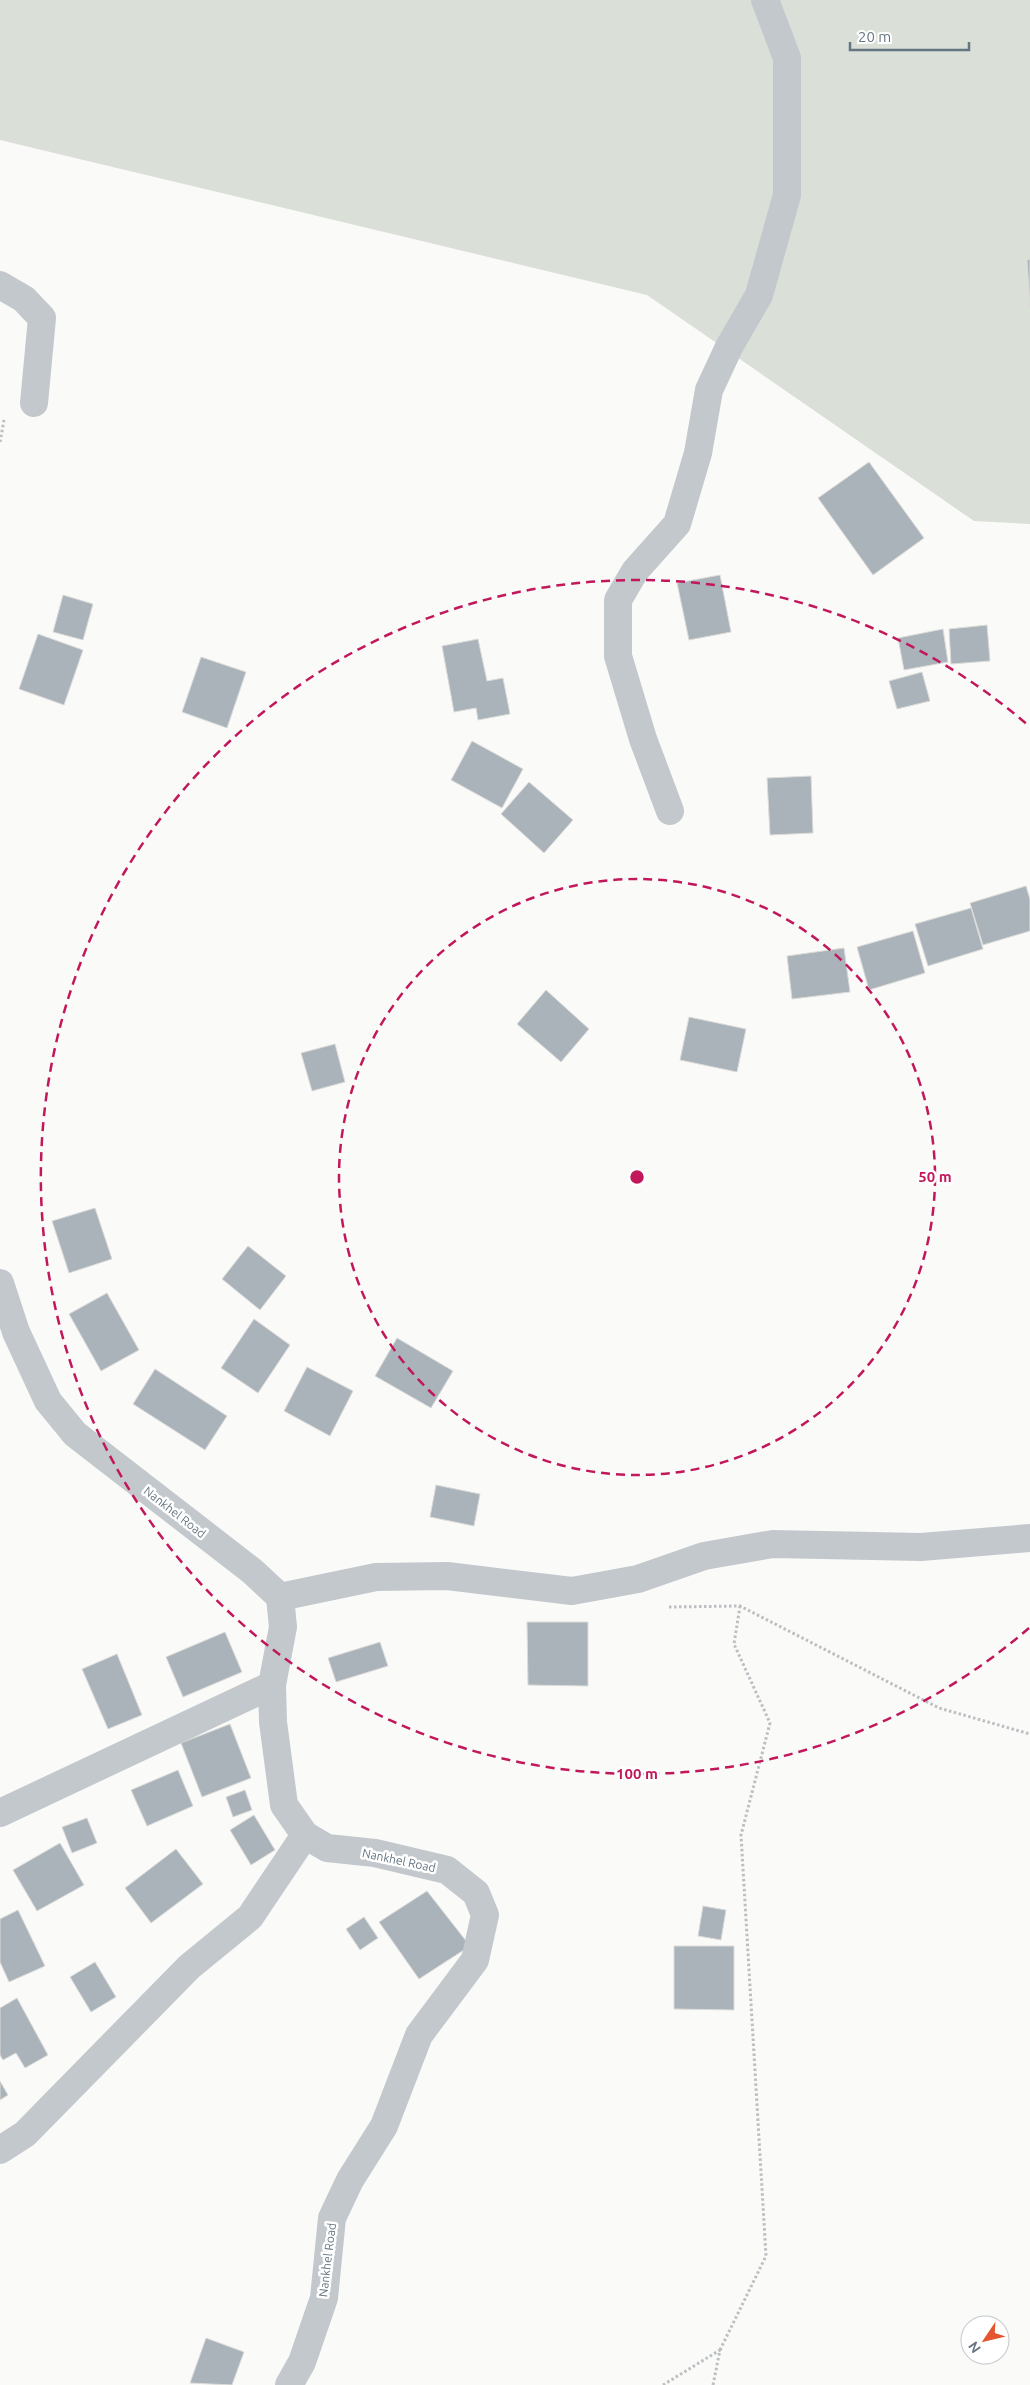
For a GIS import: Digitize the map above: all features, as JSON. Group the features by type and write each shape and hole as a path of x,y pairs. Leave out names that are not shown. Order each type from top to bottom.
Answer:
{"street":[{"path":"670,811 643,739 618,656 618,600 634,571 677,524 698,453 709,390 729,347 759,295 787,195 787,58 765,0"},
{"path":"0,285 24,299 42,318 34,403"},
{"name":"Nankhel Road","path":"0,1283 16,1332 48,1401 75,1434 252,1571 280,1598 283,1627 272,1685 273,1722 284,1805 305,1835 327,1848 376,1853 447,1870 476,1893 484,1916 475,1960 419,2035 384,2126 350,2180 332,2218 324,2298 302,2362 289,2385"},
{"path":"280,1598 376,1577 447,1576 572,1591 638,1579 704,1556 774,1544 921,1547 1030,1538"},
{"path":"0,1813 272,1685"},
{"path":"0,2150 25,2134 189,1967 250,1917 305,1835"}],"path":[{"path":"664,1607 740,1606 939,1708 1030,1734"},
{"path":"713,2385 720,2350 766,2256 741,1835 770,1723 734,1644 740,1606"},
{"path":"663,2385 720,2350"}],"shaded area":[{"path":"0,0 1030,0 1030,524 974,521 647,295 0,140"}],"building":[{"path":"1030,259 1030,307 1027,260"},
{"path":"869,462 924,538 873,575 818,498"},
{"path":"720,575 731,632 689,640 677,583"},
{"path":"63,595 93,604 83,640 53,632"},
{"path":"987,625 990,661 951,664 949,629"},
{"path":"943,629 948,662 904,670 898,638"},
{"path":"38,634 83,650 64,705 19,689"},
{"path":"478,639 487,681 503,678 510,714 478,720 476,708 454,712 442,646"},
{"path":"201,657 246,672 227,728 182,712"},
{"path":"922,672 930,701 897,709 889,681"},
{"path":"472,741 523,769 502,808 451,780"},
{"path":"811,776 813,833 770,835 767,778"},
{"path":"529,782 573,820 544,853 501,814"},
{"path":"1026,886 1030,899 1030,931 983,945 970,903"},
{"path":"971,908 983,949 928,966 915,924"},
{"path":"913,931 925,973 869,990 857,947"},
{"path":"844,948 850,992 792,999 787,956"},
{"path":"546,990 589,1029 561,1062 517,1024"},
{"path":"689,1017 746,1029 737,1072 680,1060"},
{"path":"335,1044 345,1082 312,1091 301,1053"},
{"path":"95,1208 112,1259 69,1273 52,1221"},
{"path":"248,1246 286,1276 260,1310 222,1279"},
{"path":"107,1293 139,1350 101,1371 69,1314"},
{"path":"254,1319 290,1345 258,1393 221,1368"},
{"path":"397,1338 453,1371 431,1408 375,1376"},
{"path":"307,1367 353,1391 330,1436 284,1411"},
{"path":"155,1369 227,1416 205,1450 133,1404"},
{"path":"436,1485 480,1494 474,1526 430,1517"},
{"path":"527,1622 588,1622 588,1686 528,1685"},
{"path":"225,1632 242,1672 183,1697 166,1657"},
{"path":"380,1642 388,1666 336,1682 328,1658"},
{"path":"117,1654 142,1715 108,1729 82,1669"},
{"path":"230,1724 251,1778 202,1797 181,1743"},
{"path":"178,1770 193,1806 147,1826 131,1790"},
{"path":"245,1790 252,1810 233,1817 226,1797"},
{"path":"254,1815 275,1850 251,1865 230,1830"},
{"path":"87,1818 97,1843 72,1853 62,1827"},
{"path":"60,1843 84,1885 37,1911 13,1870"},
{"path":"176,1849 203,1884 151,1923 125,1888"},
{"path":"427,1891 470,1946 419,1979 379,1922"},
{"path":"703,1906 726,1910 721,1940 698,1936"},
{"path":"18,1910 45,1966 9,1982 0,1962 0,1919"},
{"path":"364,1917 378,1938 360,1950 346,1929"},
{"path":"674,1946 734,1946 734,2010 674,2009"},
{"path":"95,1962 116,1997 91,2012 70,1977"},
{"path":"17,1998 48,2055 25,2068 16,2053 3,2060 0,2055 0,2008"},
{"path":"0,2081 8,2095 0,2100"},
{"path":"206,2338 244,2352 232,2385 190,2383"}]}
